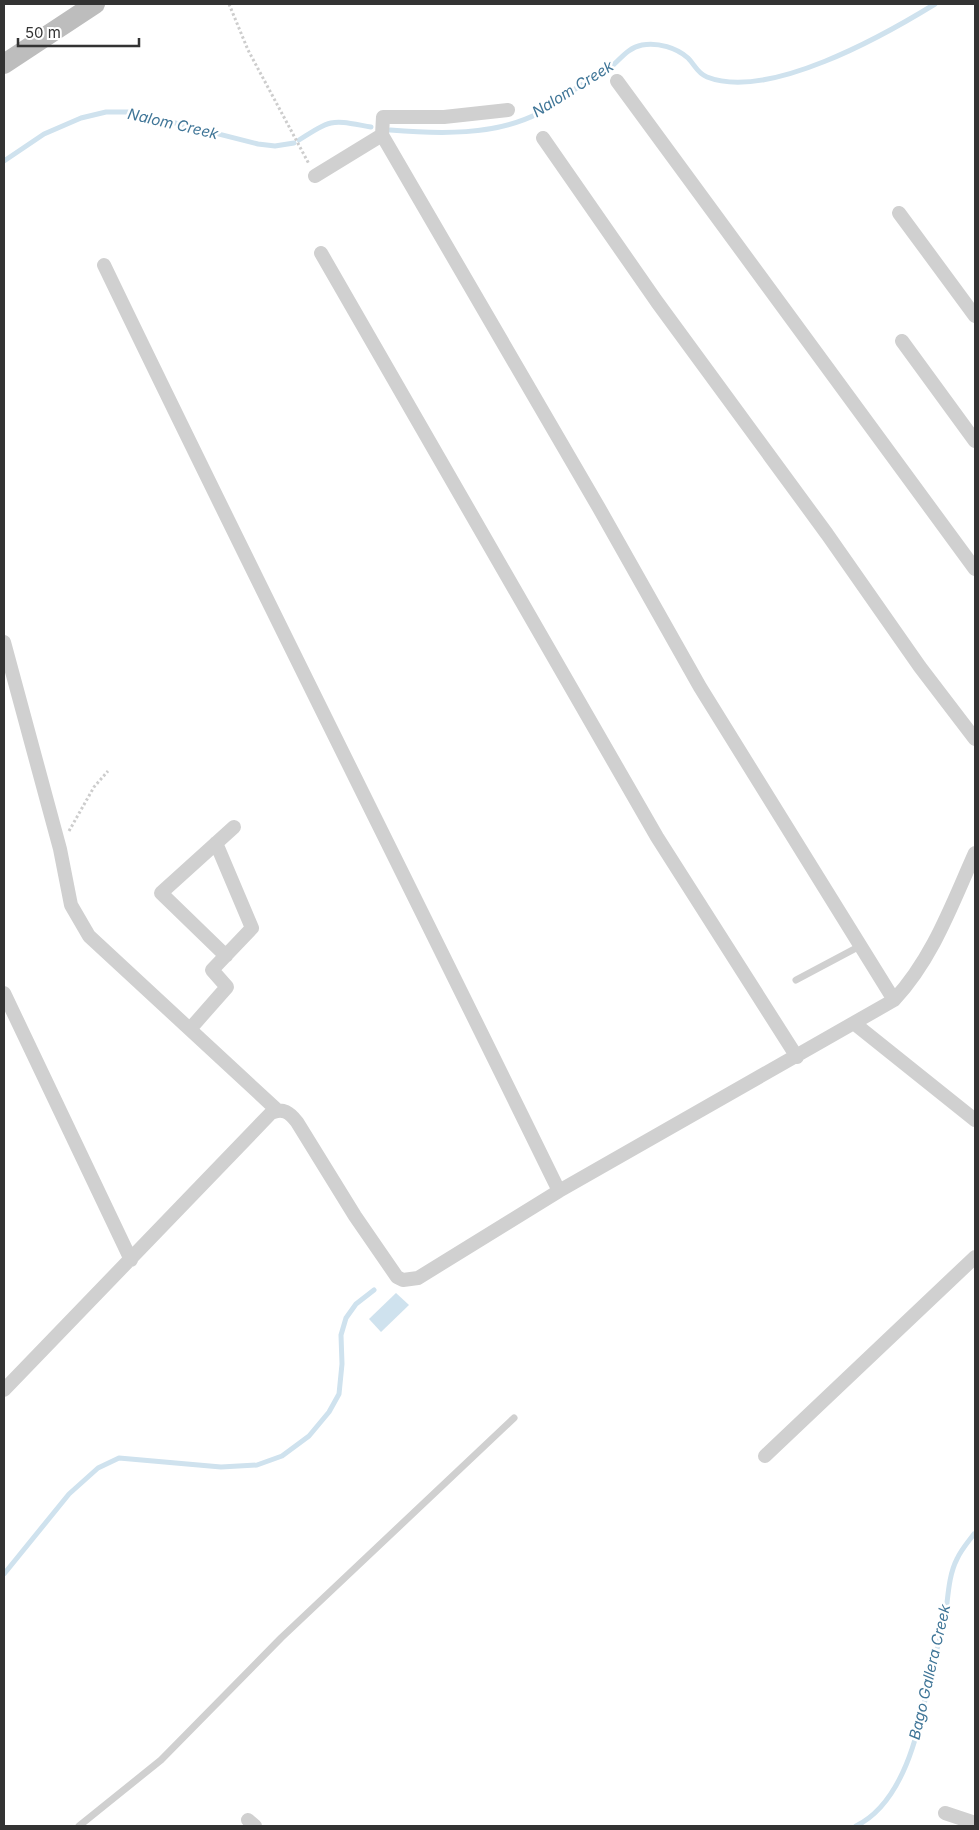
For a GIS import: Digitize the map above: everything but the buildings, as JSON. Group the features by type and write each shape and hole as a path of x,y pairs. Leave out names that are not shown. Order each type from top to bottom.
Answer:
{"street":[{"path":"4,64 94,4"},
{"path":"617,81 975,569"},
{"path":"508,110 444,117 383,117 382,135 599,508 700,687 894,1000"},
{"path":"315,176 382,135"},
{"path":"543,138 658,302 827,534 920,667 975,739"},
{"path":"899,213 975,316"},
{"path":"321,253 657,837 797,1057"},
{"path":"104,266 338,746 436,939 559,1191"},
{"path":"902,341 975,441"},
{"path":"4,642 60,849 71,906 82,927 102,948 277,1110 287,1112 297,1122 389,1268 397,1277 403,1280 418,1278 559,1191 855,1024 894,1000 913,979 932,948 975,853"},
{"path":"226,956 161,893 234,828"},
{"path":"190,1029 227,987 212,970 252,928 216,844"},
{"path":"4,993 131,1260"},
{"path":"855,1024 975,1120"},
{"path":"4,1390 277,1110"},
{"path":"765,1456 975,1257"},
{"path":"945,1813 975,1823"}],"lane":[{"path":"796,980 860,946"},
{"path":"79,1826 161,1760 281,1638 514,1418"}],"path":[{"path":"229,4 248,50 315,176"},
{"path":"60,849 94,787 108,771"}],"water":[{"path":"396,1293 409,1305 381,1332 369,1319"}],"waterway":[{"name":"Nalom Creek","path":"390,130 466,132 504,126 545,110 608,70 626,53 636,47 648,44 661,45 678,51 688,58 698,71 707,77 732,82 761,80 792,73 856,47 935,4"},
{"name":"Nalom Creek","path":"4,161 44,134 81,118 106,112 132,112 258,144 275,146 294,143"},
{"name":"Nalom Creek","path":"299,140 327,124 340,122 371,127"},
{"path":"4,1574 69,1494 98,1468 119,1458 221,1467 257,1465 282,1456 309,1436 329,1412 339,1394 342,1364 341,1335 346,1318 356,1304 374,1290"},
{"name":"Bago Gallera Creek","path":"856,1826 872,1815 886,1801 897,1784 906,1764 920,1724 945,1619 954,1566 974,1534"}]}
